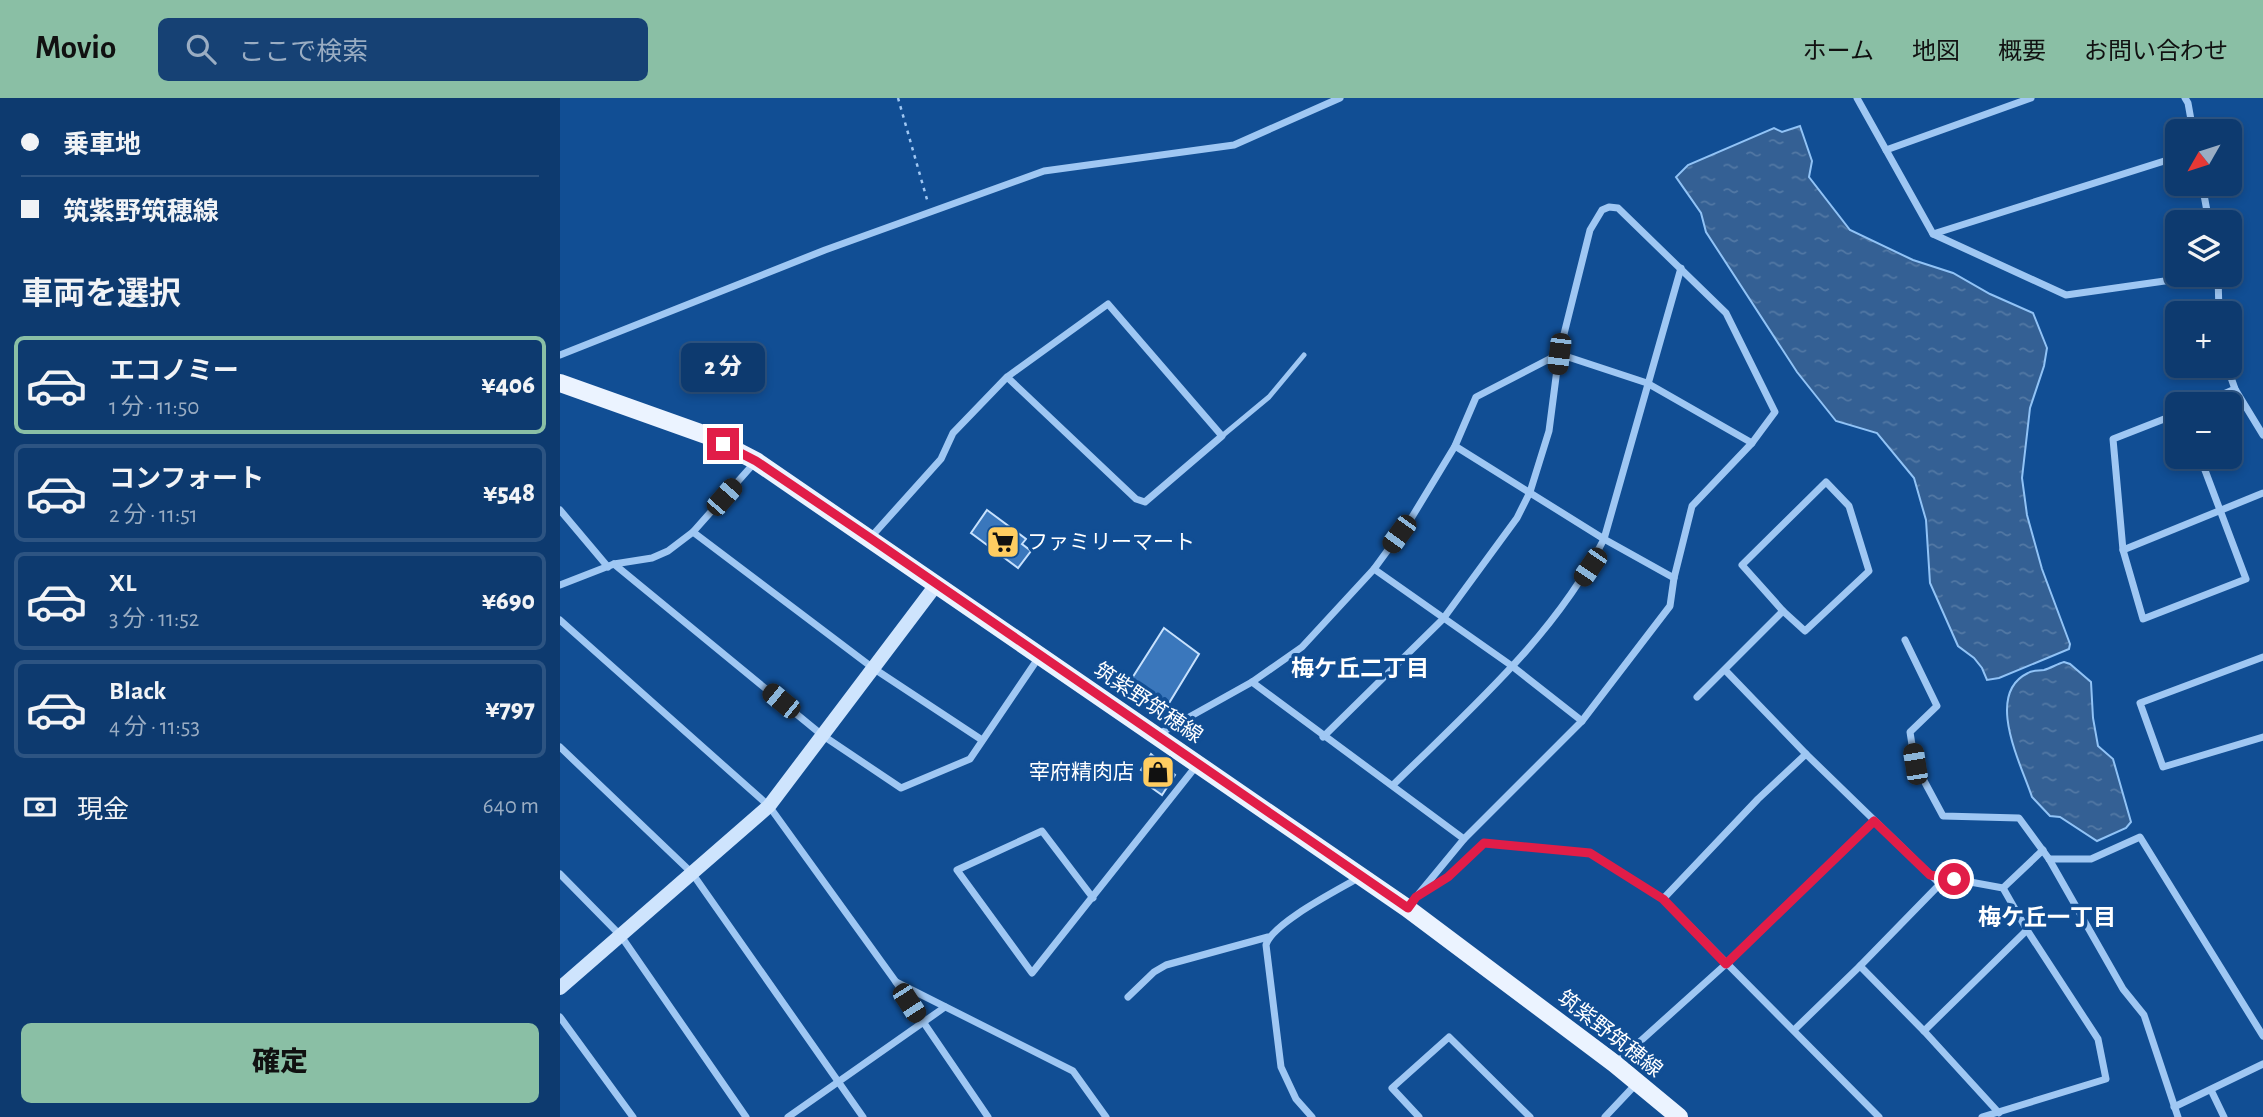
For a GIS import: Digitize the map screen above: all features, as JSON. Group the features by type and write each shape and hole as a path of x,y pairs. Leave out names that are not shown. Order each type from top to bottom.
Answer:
{"main road":[{"name":"筑紫野筑穂線","path":"560,383 706,435 756,461 1360,877 1412,903 1679,1117"}],"street":[{"path":"560,355 825,250 1044,172 1234,145 1340,98"},
{"path":"1857,98 1933,234 2066,295 2165,281"},
{"path":"1886,150 2031,98"},
{"path":"2185,98 2191,119"},
{"path":"1933,234 2165,161"},
{"path":"1324,737 1443,619 1517,518 1530,492 1549,431 1559,354 1590,230 1602,210 1609,207 1618,208 1726,313 1775,412 1752,443 1692,506 1674,578 1670,606 1583,721 1464,839 1412,903"},
{"path":"1393,785 1513,666 1590,567 1604,539 1681,268"},
{"path":"870,538 941,459 953,433 1007,377 1108,304 1222,436 1145,502 1136,499 1007,377"},
{"path":"1156,736 1252,682 1302,647 1374,569 1412,517 1455,446 1476,397 1559,354 1647,383 1752,443"},
{"path":"2231,378 2235,389 2261,427 2263,435"},
{"path":"2228,392 2235,389"},
{"path":"2165,419 2113,439 2123,550 2143,619 2246,579 2205,469"},
{"path":"1455,446 1604,539 1674,578"},
{"path":"560,585 611,566 660,555 693,532 756,461"},
{"path":"1826,482 1849,506 1869,571 1805,631 1783,611 1742,565 1826,482"},
{"path":"2123,550 2263,494"},
{"path":"560,510 611,566 822,735 901,788 971,759 1039,656"},
{"path":"693,532 873,668 982,740"},
{"path":"1374,569 1513,666 1583,721"},
{"path":"560,988 769,806 936,585"},
{"path":"1697,697 1726,671 1783,611"},
{"path":"560,620 769,806 896,982 922,1024 988,1117"},
{"path":"1905,640 1937,706 1910,732 1915,764 1944,816 2019,818 2049,859 2123,989 2144,1015 2178,1117"},
{"path":"2263,657 2140,703 2163,767 2263,737"},
{"path":"1726,671 1806,754 1940,884 1794,1031"},
{"path":"1252,682 1464,839"},
{"path":"560,747 692,873 863,1117"},
{"path":"1663,899 1758,799 1806,754"},
{"path":"1093,898 1042,831 957,870 1032,973 1093,898 1198,765"},
{"path":"1615,1064 1726,964 1874,821"},
{"path":"2049,859 2091,859 2140,837 2263,1036"},
{"path":"1412,903 1448,877 1484,843 1590,853 1663,899 1879,1117"},
{"path":"2003,888 2043,850"},
{"path":"560,874 621,936 746,1117"},
{"path":"1930,875 2003,888"},
{"path":"1128,997 1154,972 1166,965 1268,937 1280,925 1360,877"},
{"path":"1982,1117 2106,1079 2098,1039 2003,888"},
{"path":"1924,1031 2027,930"},
{"path":"1268,937 1266,958 1281,1067 1296,1099 1311,1117"},
{"path":"1860,967 1924,1031 1999,1113"},
{"path":"896,982 1073,1071 1106,1117"},
{"path":"788,1117 944,1007"},
{"path":"560,1017 633,1117"},
{"path":"1419,1117 1392,1088 1449,1037 1530,1117"},
{"path":"2174,1107 2263,1064"},
{"path":"1605,1117 1638,1083"},
{"path":"2211,1090 2224,1117"}],"lane":[{"path":"1222,436 1269,397 1304,355"}],"path":[{"path":"898,98 931,213"}],"water":[{"path":"1800,126 1812,161 1809,177 1850,230 1913,260 1953,273 1990,294 2033,313 2047,348 2030,408 2022,478 2027,515 2042,569 2070,644 2069,649 1999,678 1987,680 1974,658 1958,646 1930,583 1926,520 1914,478 1877,433 1836,421 1797,372 1706,232 1701,213 1676,177 1688,165 1774,128 1782,132"},
{"path":"2064,662 2091,682 2098,746 2113,759 2131,822 2126,828 2097,841 2060,817 2050,816 2032,797 2009,730 2009,697 2015,683 2030,672"}],"building":[{"name":"ファミリーマート","path":"987,510 1026,539 1022,544 1031,551 1018,568 971,533"},
{"path":"1164,628 1199,654 1166,708 1129,683"},
{"name":"宰府精肉店","path":"1151,754 1175,775 1162,795 1152,788 1154,784 1145,778 1148,774 1141,770"}],"place":[{"name":"ファミリーマート","path":"1003,542"},
{"name":"宰府精肉店","path":"1158,772"}],"district":[{"name":"梅ケ丘二丁目","path":"1360,669"},
{"name":"梅ケ丘一丁目","path":"2047,918"}],"route":[{"path":"723,444 756,461 870,538 1408,908 1416,897 1448,877 1484,843 1590,853 1663,899 1726,964 1874,821 1930,875 1954,879"}]}
